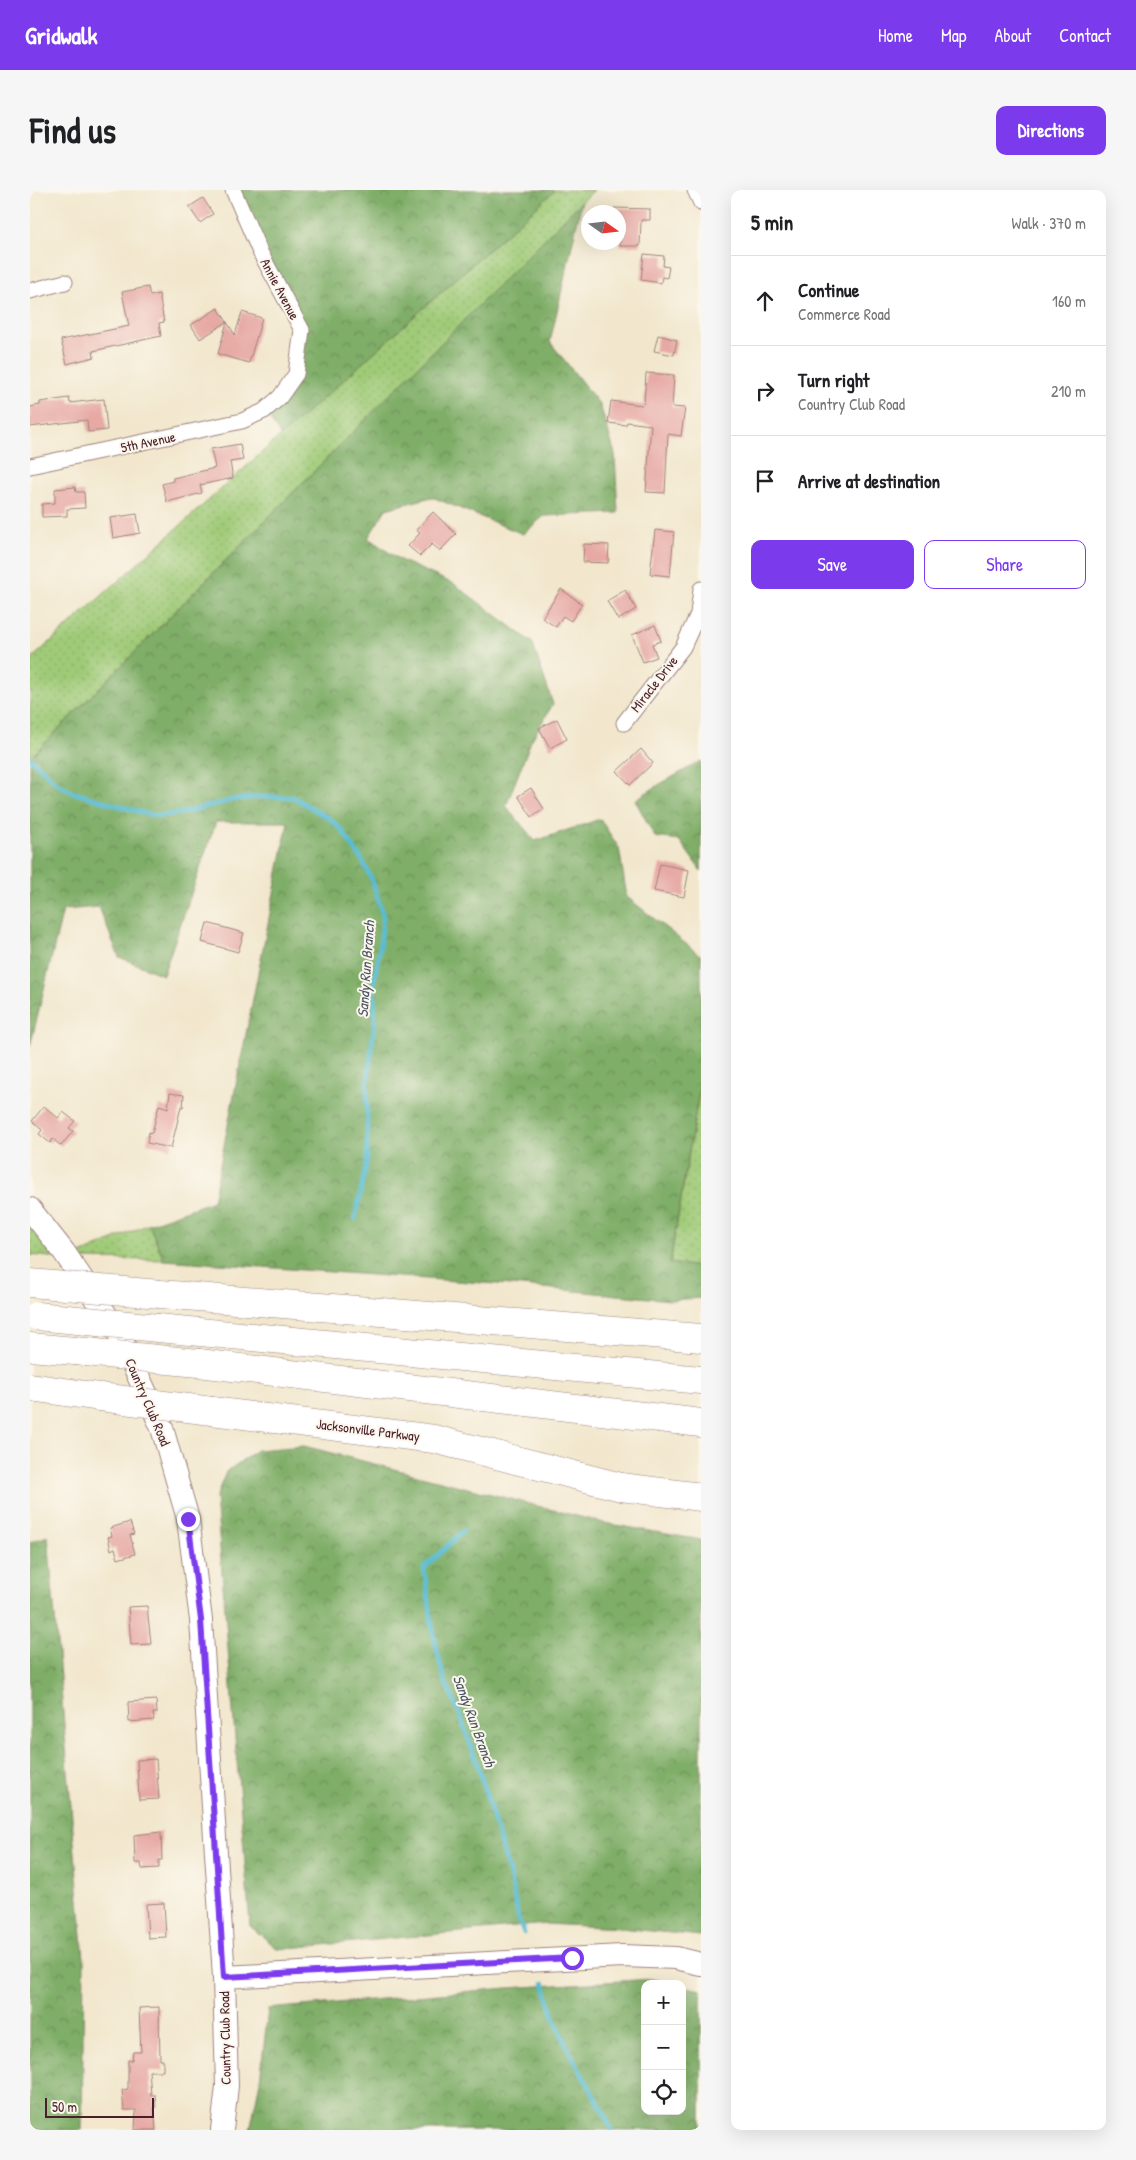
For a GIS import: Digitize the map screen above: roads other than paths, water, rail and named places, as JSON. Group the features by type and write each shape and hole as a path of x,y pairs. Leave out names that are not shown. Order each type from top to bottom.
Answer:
{"highway":[{"path":"30,1283 697,1337"},
{"path":"34,1315 701,1380"},
{"path":"30,1347 198,1363 701,1422"},
{"name":"Jacksonville Parkway","path":"30,1387 434,1439 621,1487 701,1496"}],"main road":[{"name":"Country Club Road","path":"30,1209 64,1252 119,1334 162,1428 188,1519 201,1620 224,1977 227,2086 222,2130"},
{"path":"224,1977 622,1956 676,1958 701,1964"}],"street":[{"name":"Annie Avenue","path":"233,190 260,252 302,330 296,374 280,397 264,411"},
{"path":"695,190 701,202"},
{"path":"30,291 65,282"},
{"name":"5th Avenue","path":"30,466 242,422 264,411"},
{"name":"Miracle Drive","path":"624,723 683,647 698,614 701,589"}],"waterway":[{"name":"Sandy Run Branch","path":"30,758 59,785 72,792 147,814 159,816 182,813 232,800 257,797 293,797 330,819 341,829 362,860 372,880 383,916 374,983 375,1019 367,1086 367,1160 355,1219"},
{"name":"Sandy Run Branch","path":"463,1531 424,1568 434,1637 444,1679 460,1715 479,1769 510,1876 519,1922 524,1933"},
{"name":"Sandy Run Branch","path":"544,1983 553,2014 563,2038 612,2130"}]}
